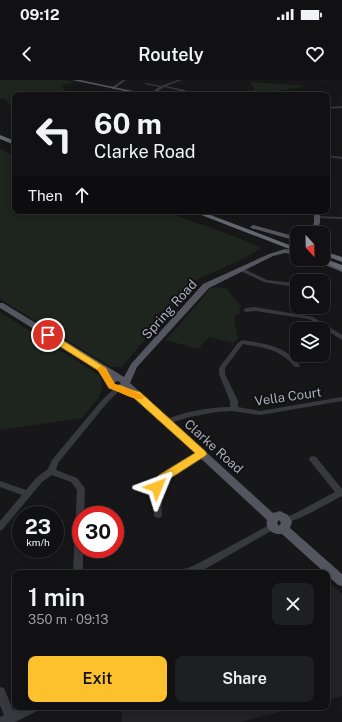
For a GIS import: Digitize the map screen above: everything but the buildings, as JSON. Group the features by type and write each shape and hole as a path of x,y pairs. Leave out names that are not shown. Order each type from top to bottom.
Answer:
{"highway":[{"path":"0,132 12,136"},
{"path":"0,137 12,142"},
{"path":"202,214 290,249"},
{"path":"220,214 290,240"},
{"path":"330,256 342,260"},
{"path":"330,264 342,269"}],"main road":[{"path":"74,80 134,92"},
{"path":"316,226 317,214"},
{"path":"253,227 290,237"},
{"path":"271,255 279,246 276,242"},
{"name":"Spring Road","path":"119,383 128,376 134,366 199,292 212,282 271,255 290,251"},
{"path":"330,265 342,269"},
{"path":"0,305 103,370 119,383"},
{"name":"Clarke Road","path":"119,383 137,394 330,570"},
{"name":"Clarke Road","path":"330,570 342,581"}],"street":[{"path":"113,88 125,80"},
{"path":"154,92 162,86 181,80"},
{"path":"146,84 184,91"},
{"path":"330,106 342,107"},
{"path":"330,156 342,158"},
{"path":"317,214 342,218"},
{"path":"240,269 266,281 290,284"},
{"path":"246,310 255,309 311,318 342,338"},
{"path":"234,409 234,401 222,374 222,368 238,345 242,342 282,350 293,359 297,366"},
{"name":"Spring Road","path":"0,527 39,480 51,471 56,460 119,383"},
{"name":"Vella Court","path":"167,422 186,416 224,409 234,409 249,413 260,413 342,399"},
{"path":"158,515 157,487 159,482 202,454"},
{"path":"193,570 278,523 297,516 341,492 313,459"},
{"path":"51,471 74,480 81,489 78,570"},
{"path":"0,484 27,494"},
{"path":"0,692 6,720 27,710"}],"shaded area":[{"path":"0,80 65,80 74,82 60,86 66,89 60,92 12,92 12,107 5,99 0,99"},
{"path":"250,82 308,86 271,92 254,92 254,89"},
{"path":"0,149 12,155 12,214 172,214 241,239 261,248 245,258 194,281 122,367 111,367 0,299"},
{"path":"215,287 227,289 241,307 239,311 241,313 234,317 238,339 233,343 209,337 198,349 166,340 211,288"},
{"path":"0,312 99,375 102,381 101,393 82,418 0,430"},
{"path":"330,583 342,594 342,696 330,699"},
{"path":"122,710 287,710 240,722 122,722"}],"slow traffic":[{"path":"101,369 105,373 111,386 137,394 139,397"}],"route":[{"path":"48,335 103,370 111,386 137,394 202,454 163,478 158,483 157,487"}]}
